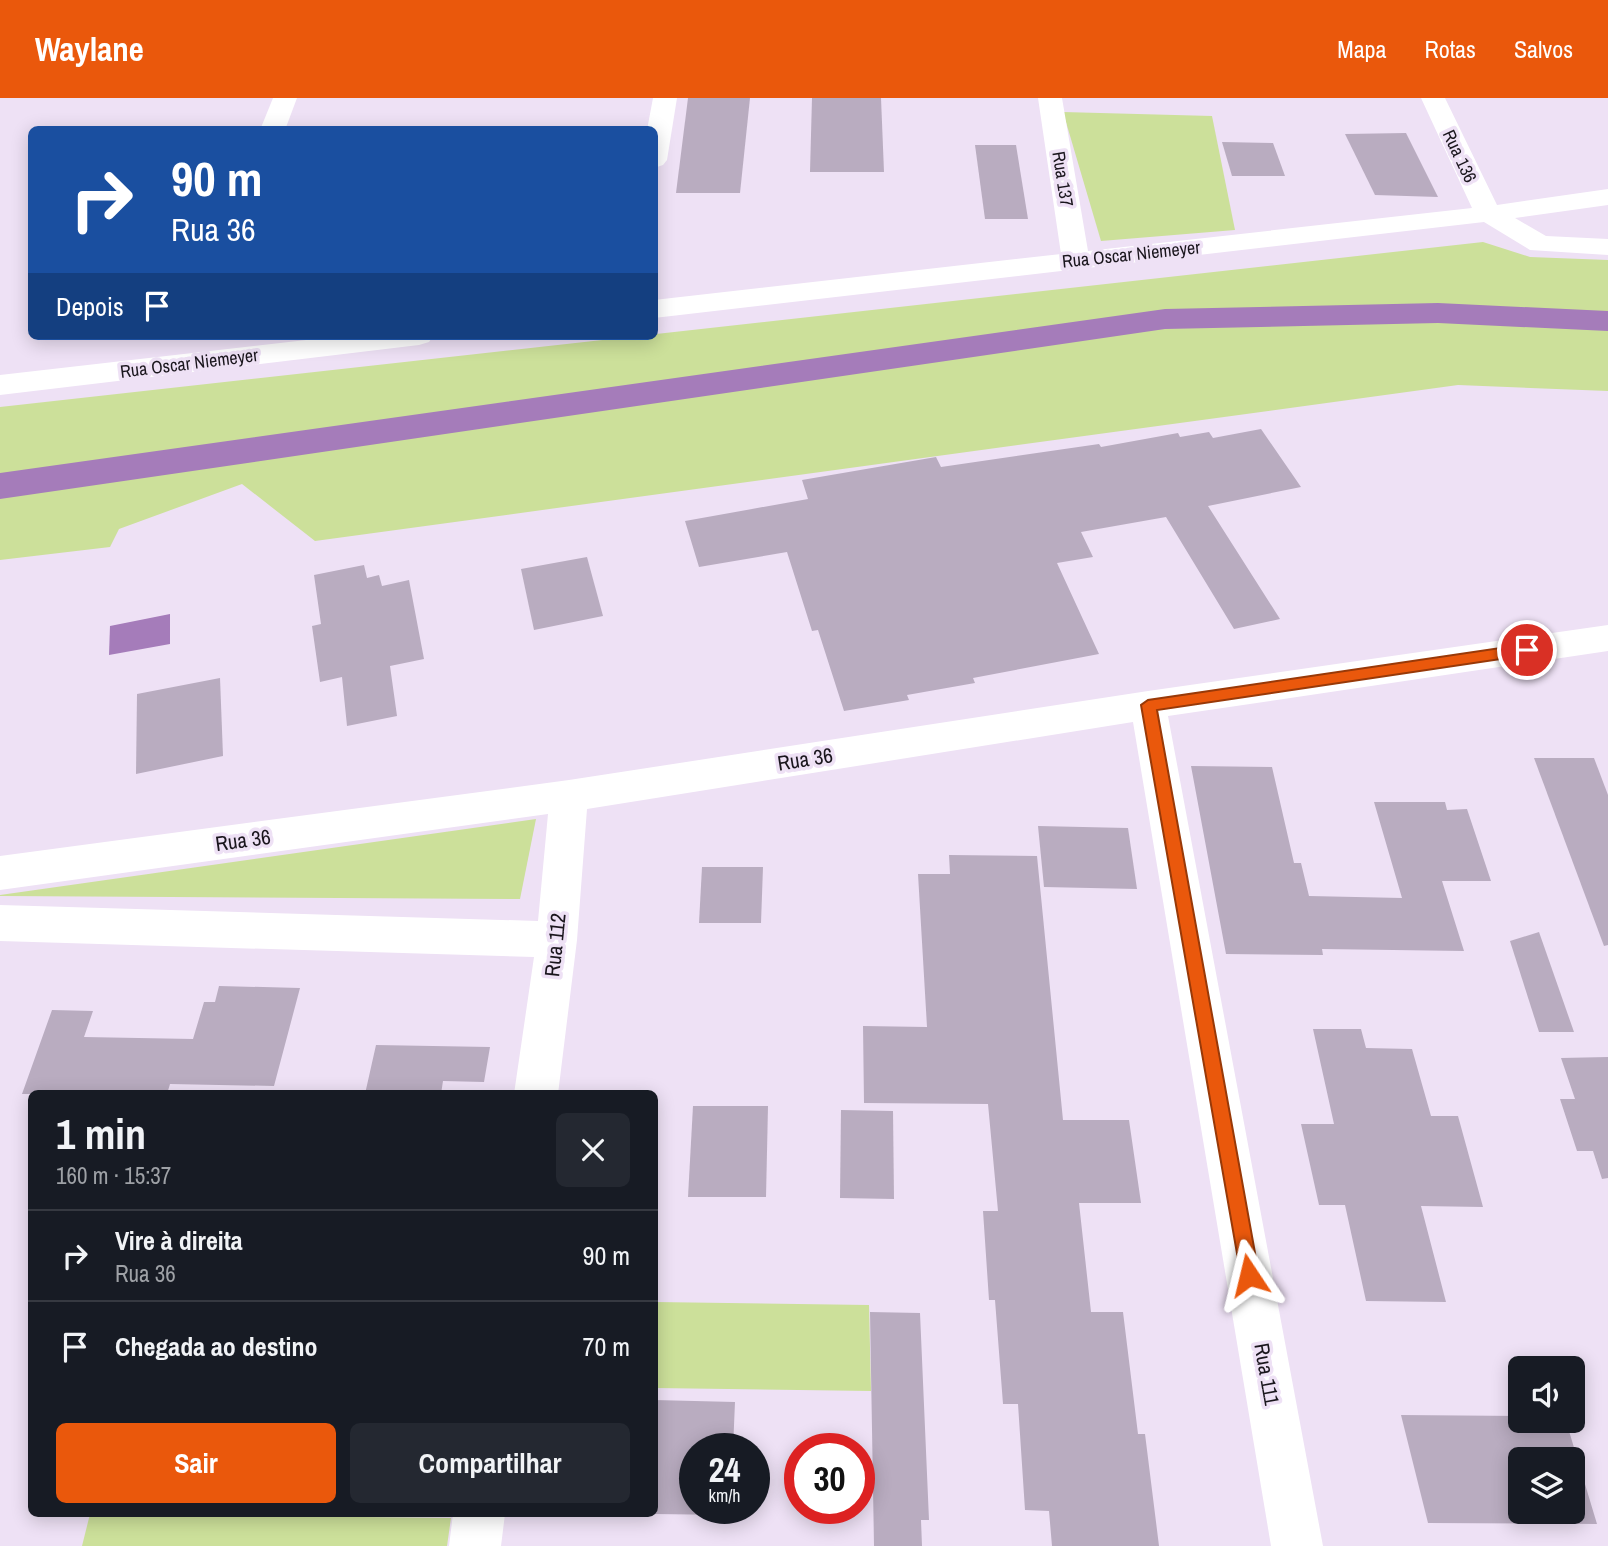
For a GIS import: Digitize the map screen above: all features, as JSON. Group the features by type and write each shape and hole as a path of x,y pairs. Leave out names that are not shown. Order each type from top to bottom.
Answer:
{"street":[{"path":"274,126 285,98"},
{"path":"658,137 665,98"},
{"name":"Rua 137","path":"1050,98 1076,260"},
{"name":"Rua 136","path":"1433,98 1488,214"},
{"name":"Rua Oscar Niemeyer","path":"658,309 1488,214 1608,197"},
{"path":"1488,214 1540,244 1608,247"},
{"path":"167,365 179,340"},
{"name":"Rua Oscar Niemeyer","path":"0,384 384,340"},
{"name":"Rua 36","path":"0,873 569,796 1148,705 1608,638"},
{"name":"Rua 111","path":"1148,705 1297,1546"},
{"name":"Rua 112","path":"537,1090 557,940 569,796"},
{"path":"0,923 557,940"},
{"path":"475,1546 479,1517"}],"green space":[{"path":"1063,112 1212,116 1235,230 1101,241"},
{"path":"1483,242 1530,257 1608,260 1608,391 1458,385 315,541 242,484 119,529 110,547 0,560 0,407 602,340 658,340 658,334"},
{"path":"536,819 520,899 0,896 0,895"},
{"path":"658,1302 869,1305 871,1391 658,1388"},
{"path":"89,1517 451,1518 447,1546 82,1546"}],"shaded area":[{"path":"170,614 170,644 109,655 110,626"}],"building":[{"path":"688,98 750,98 740,193 676,193"},
{"path":"812,98 881,98 884,172 810,172"},
{"path":"1406,133 1438,197 1375,195 1345,134"},
{"path":"1222,142 1273,143 1285,176 1232,176"},
{"path":"975,145 1016,145 1028,219 985,219"},
{"path":"1261,429 1301,487 1208,506 1280,619 1234,629 1166,517 1081,532 1093,557 1057,563 1099,654 973,678 975,683 907,695 909,700 844,711 818,630 812,631 787,552 699,567 685,521 808,499 802,480 936,457 941,467 1099,444 1101,447 1178,433 1180,437 1209,432 1213,438"},
{"path":"587,557 603,616 534,630 521,569"},
{"path":"364,565 367,578 379,575 382,586 409,580 424,659 390,666 397,716 347,726 342,677 320,682 312,626 321,624 314,575"},
{"path":"220,678 223,756 136,774 137,694"},
{"path":"1534,758 1594,758 1608,795 1608,945 1604,946"},
{"path":"1191,766 1272,767 1294,863 1301,863 1309,896 1402,898 1374,802 1445,802 1447,810 1467,809 1491,881 1442,881 1464,951 1322,949 1323,955 1226,954"},
{"path":"1038,826 1128,828 1137,889 1044,887"},
{"path":"949,855 1037,856 1063,1120 1129,1120 1141,1203 1079,1203 1091,1312 1123,1312 1138,1434 1145,1434 1159,1546 1052,1546 1049,1511 1025,1510 1018,1404 1003,1404 995,1300 989,1300 983,1211 998,1211 988,1104 864,1103 863,1026 927,1027 918,874 950,874"},
{"path":"702,867 763,867 761,923 699,923"},
{"path":"1539,932 1574,1032 1539,1032 1510,941"},
{"path":"219,986 300,988 274,1086 170,1084 168,1090 28,1090 28,1094 22,1094 52,1010 93,1011 84,1037 193,1039 204,1002 215,1002"},
{"path":"1313,1029 1361,1029 1366,1048 1412,1049 1431,1116 1458,1116 1483,1207 1421,1206 1446,1302 1366,1301 1345,1205 1319,1205 1301,1124 1334,1124"},
{"path":"376,1045 490,1047 484,1082 443,1081 442,1090 366,1090"},
{"path":"1608,1057 1608,1178 1602,1179 1593,1151 1577,1151 1560,1099 1575,1099 1561,1058"},
{"path":"693,1106 768,1106 766,1197 688,1197"},
{"path":"841,1110 893,1111 894,1199 840,1198"},
{"path":"870,1312 920,1313 929,1520 921,1520 922,1546 874,1546 875,1433 872,1433"},
{"path":"658,1400 735,1402 734,1433 679,1433 679,1514 658,1514"},
{"path":"1401,1415 1508,1416 1508,1433 1570,1433 1574,1447 1508,1447 1508,1523 1428,1523"},
{"path":"1585,1484 1597,1524 1585,1524"}],"waterway":[{"path":"0,486 1165,319 1438,313 1608,321"}],"route":[{"path":"1249,1275 1148,705 1527,650"}]}
